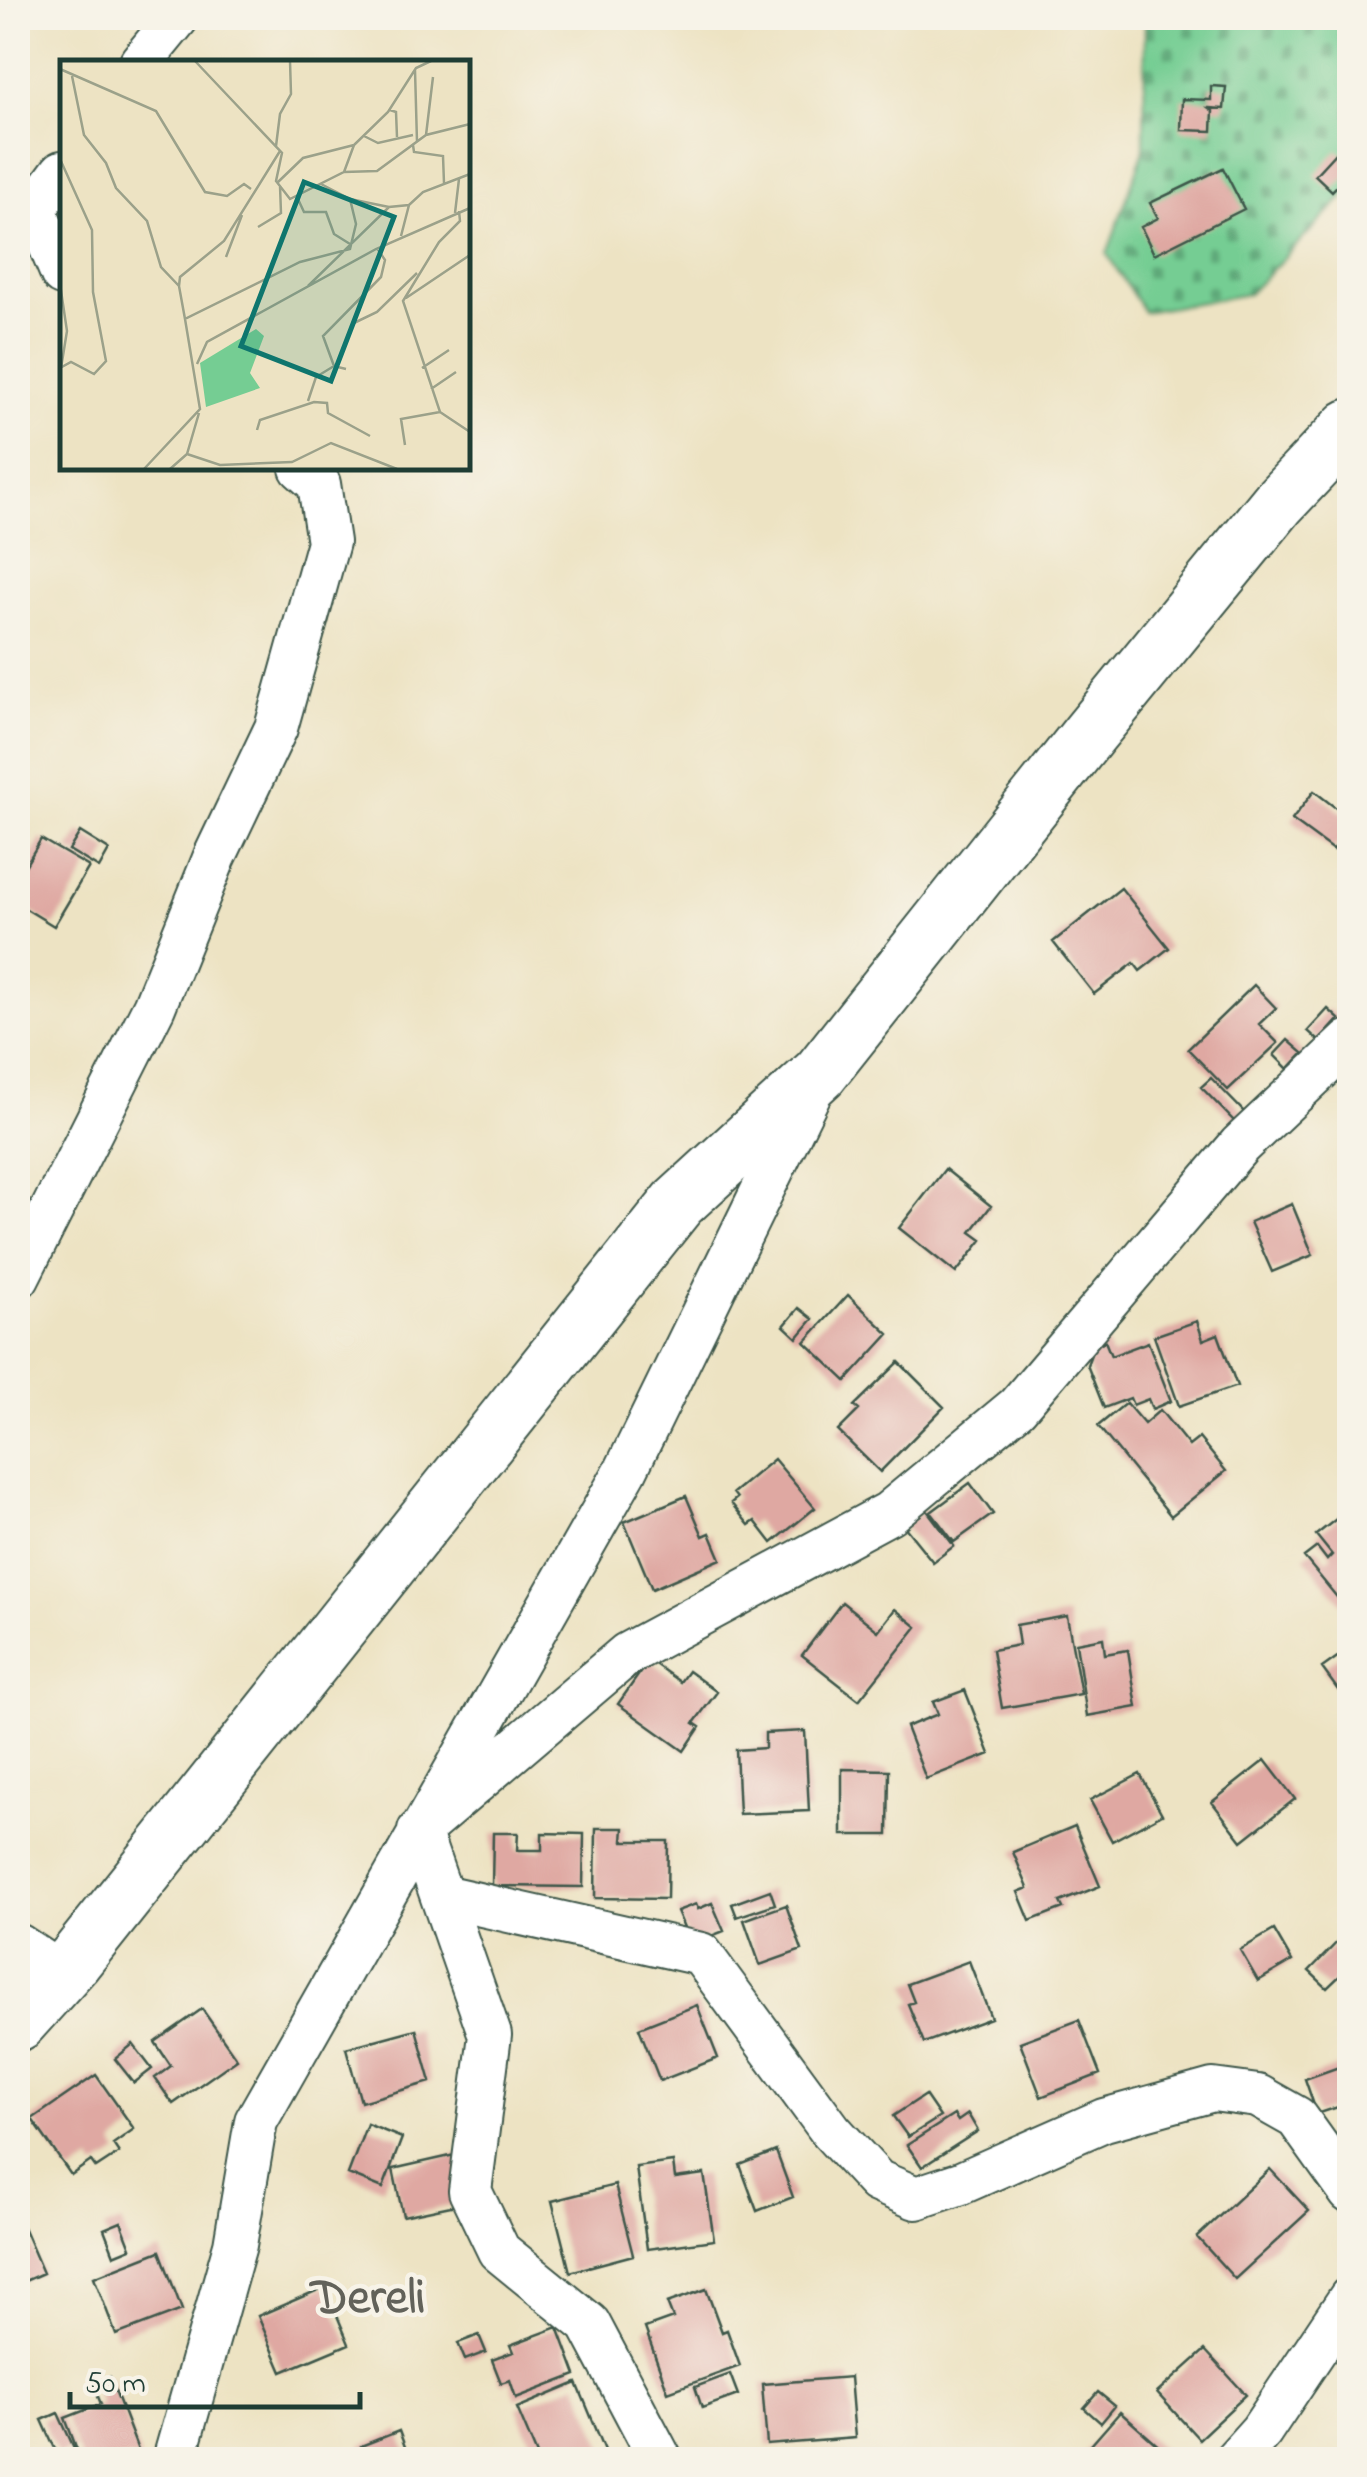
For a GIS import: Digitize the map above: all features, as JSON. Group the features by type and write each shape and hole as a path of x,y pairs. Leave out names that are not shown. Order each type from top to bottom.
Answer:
{"street":[{"path":"142,60 176,18"},
{"path":"60,175 42,199 25,204 60,270"},
{"path":"18,2024 678,1203 820,1072 1278,503 1350,427"},
{"path":"18,1277 154,1007 215,856 276,728 328,542 319,484 303,470"},
{"path":"419,1831 627,1654 889,1513 1017,1407 1240,1145 1350,1041"},
{"path":"174,2460 235,2245 256,2121 626,1470 820,1072"},
{"path":"419,1831 490,2035 470,2192 499,2251 588,2324 661,2460"},
{"path":"442,1896 701,1954 831,2131 877,2181 916,2198 961,2184 1104,2120 1213,2090 1258,2096 1297,2118 1350,2192"},
{"path":"18,1945 62,1974"},
{"path":"1235,2460 1262,2432 1350,2298"}],"green space":[{"path":"1145,18 1349,18 1349,192 1248,294 1144,312 1107,254 1144,150"}],"building":[{"path":"1211,86 1226,87 1224,109 1209,108 1213,111 1212,131 1181,130 1182,99 1211,100"},
{"path":"1338,150 1350,161 1350,173 1332,191 1315,175"},
{"path":"1223,168 1244,209 1154,254 1141,227 1158,218 1150,203"},
{"path":"1314,791 1350,819 1350,828 1333,850 1292,820"},
{"path":"80,832 109,850 99,868 69,850"},
{"path":"41,839 89,867 54,926 18,904 18,878"},
{"path":"1121,888 1169,948 1140,971 1134,963 1094,994 1053,942"},
{"path":"1254,985 1276,1008 1259,1024 1278,1043 1228,1090 1188,1049"},
{"path":"1328,1009 1339,1019 1319,1041 1308,1031"},
{"path":"1288,1040 1303,1053 1288,1069 1274,1055"},
{"path":"1211,1078 1245,1113 1235,1122 1201,1087"},
{"path":"945,1169 991,1206 971,1232 982,1240 956,1273 899,1228"},
{"path":"1292,1204 1313,1255 1272,1272 1250,1222"},
{"path":"848,1295 889,1334 846,1381 805,1342"},
{"path":"799,1308 813,1319 797,1338 784,1326"},
{"path":"1197,1321 1203,1340 1218,1334 1237,1386 1179,1406 1154,1336"},
{"path":"1105,1341 1111,1356 1148,1342 1171,1401 1152,1409 1148,1399 1133,1405 1130,1398 1104,1408 1087,1365 1094,1346"},
{"path":"899,1362 944,1407 880,1472 838,1431 859,1410 854,1406"},
{"path":"1126,1403 1144,1424 1160,1410 1189,1446 1199,1438 1226,1471 1171,1516 1098,1426"},
{"path":"774,1459 815,1508 772,1543 755,1521 749,1525 731,1503 737,1498 733,1493"},
{"path":"970,1483 993,1514 954,1542 931,1512"},
{"path":"686,1496 703,1536 710,1533 721,1559 652,1589 624,1522"},
{"path":"1350,1508 1350,1613 1304,1557 1317,1547 1327,1560 1332,1555 1316,1535"},
{"path":"926,1509 954,1546 933,1562 904,1526"},
{"path":"842,1602 878,1631 895,1609 917,1627 859,1700 802,1655"},
{"path":"1067,1616 1081,1694 1002,1708 992,1650 1019,1645 1016,1625"},
{"path":"1103,1638 1105,1654 1128,1650 1137,1707 1087,1716 1076,1643"},
{"path":"1350,1648 1350,1682 1338,1690 1322,1668"},
{"path":"649,1660 680,1682 688,1671 717,1692 694,1723 700,1727 684,1751 618,1704"},
{"path":"965,1690 990,1754 926,1779 906,1727 938,1714 933,1702"},
{"path":"805,1731 809,1811 739,1814 736,1750 765,1748 765,1733"},
{"path":"1265,1760 1295,1799 1242,1841 1212,1802"},
{"path":"842,1769 889,1770 888,1835 842,1835"},
{"path":"1140,1774 1162,1814 1112,1841 1090,1800"},
{"path":"1075,1826 1100,1886 1060,1902 1063,1908 1030,1921 1018,1892 1028,1888 1013,1852"},
{"path":"596,1828 624,1828 623,1841 668,1841 667,1899 595,1898"},
{"path":"493,1833 518,1833 517,1850 542,1850 542,1833 584,1834 583,1887 492,1886"},
{"path":"770,1890 775,1904 737,1917 732,1904"},
{"path":"712,1903 724,1931 691,1944 677,1911"},
{"path":"786,1905 802,1950 760,1965 744,1920"},
{"path":"1350,1929 1350,1966 1327,1988 1309,1971"},
{"path":"1274,1930 1292,1961 1258,1981 1240,1950"},
{"path":"969,1961 991,2018 924,2043 908,2004 914,2002 907,1984"},
{"path":"697,2005 718,2058 660,2081 639,2028"},
{"path":"202,2009 237,2059 173,2104 155,2078 171,2066 155,2042"},
{"path":"1079,2020 1100,2074 1041,2097 1020,2042"},
{"path":"416,2029 431,2082 361,2102 346,2048"},
{"path":"133,2044 152,2069 134,2083 115,2059"},
{"path":"1350,2063 1350,2103 1317,2114 1305,2079"},
{"path":"96,2075 134,2129 113,2144 119,2153 96,2168 91,2161 71,2175 32,2119"},
{"path":"925,2095 940,2117 908,2137 893,2116"},
{"path":"968,2114 978,2131 922,2167 907,2145 954,2115 958,2121"},
{"path":"367,2124 402,2138 383,2188 348,2174"},
{"path":"776,2151 793,2197 757,2211 740,2165"},
{"path":"459,2154 470,2202 403,2216 393,2169"},
{"path":"673,2162 675,2178 704,2174 714,2240 647,2249 636,2167"},
{"path":"1270,2169 1309,2211 1235,2279 1197,2237"},
{"path":"615,2185 633,2255 570,2272 552,2201"},
{"path":"18,2215 43,2273 18,2284"},
{"path":"121,2222 131,2248 114,2255 104,2229"},
{"path":"160,2251 182,2310 116,2335 94,2277"},
{"path":"325,2287 349,2344 282,2372 258,2316"},
{"path":"706,2289 740,2366 668,2392 645,2328 673,2318 667,2303"},
{"path":"558,2327 576,2375 516,2398 510,2380 501,2383 492,2360 513,2352 510,2345"},
{"path":"479,2335 486,2352 465,2360 458,2343"},
{"path":"1205,2350 1246,2395 1199,2439 1157,2393"},
{"path":"730,2374 738,2395 702,2408 695,2387"},
{"path":"110,2377 141,2458 81,2460 65,2418 101,2404 93,2384"},
{"path":"850,2377 855,2438 767,2445 762,2384"},
{"path":"577,2383 609,2460 539,2460 517,2408"},
{"path":"1098,2392 1115,2406 1101,2423 1084,2408"},
{"path":"1120,2412 1163,2450 1155,2460 1078,2460"},
{"path":"58,2413 74,2448 58,2455 42,2420"},
{"path":"399,2431 410,2460 366,2460 361,2446"}],"district":[{"name":"Dereli","path":"368,2294"}]}
